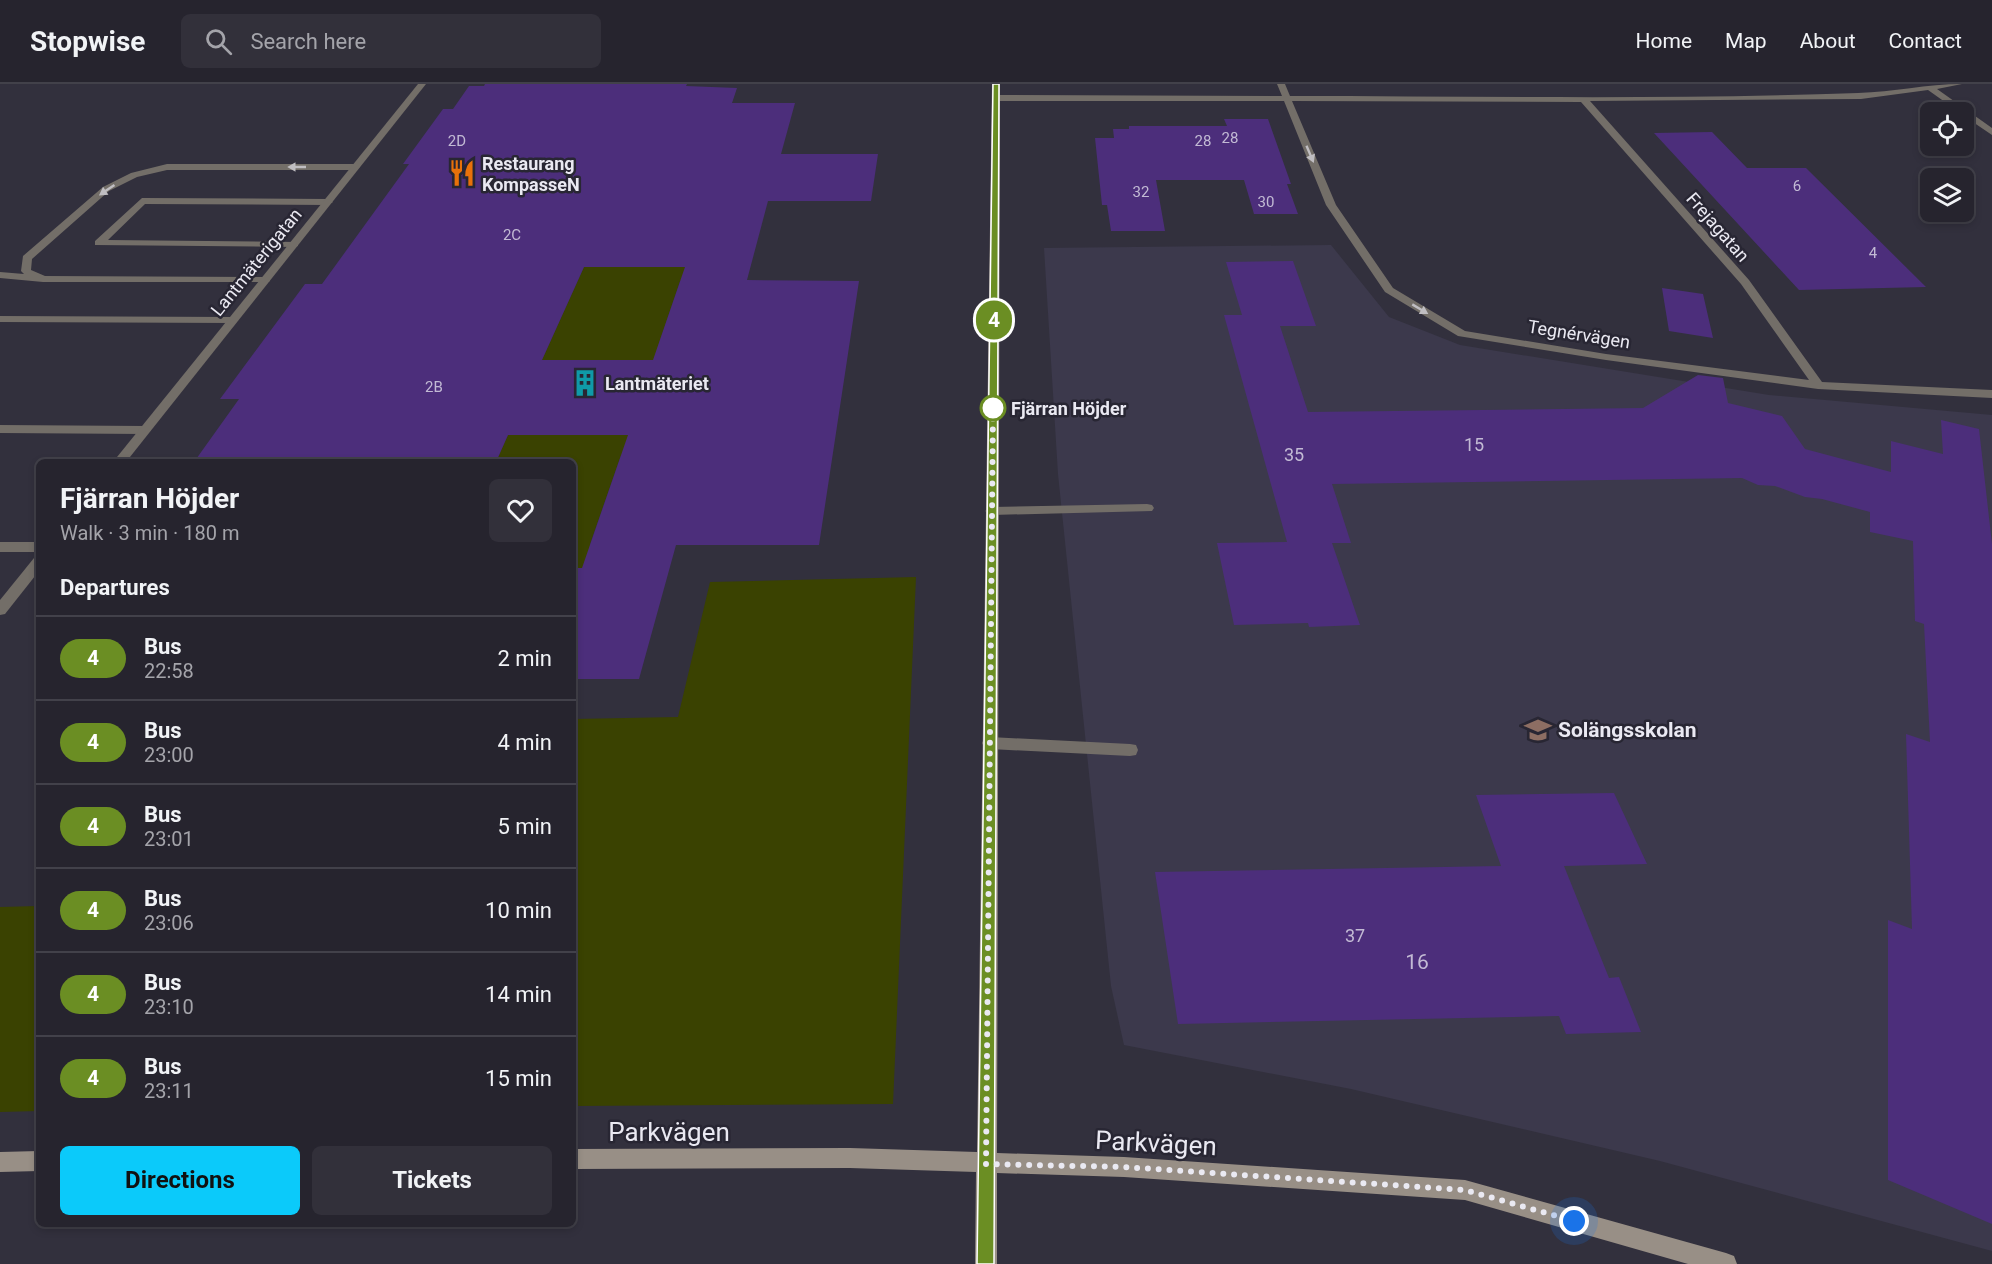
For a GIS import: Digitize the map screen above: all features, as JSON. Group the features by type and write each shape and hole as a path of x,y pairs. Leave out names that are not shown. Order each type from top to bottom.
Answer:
{"street":[{"name":"Lantmäterigatan","path":"121,459 422,84"},
{"name":"Tegnérvägen","path":"1281,84 1331,205 1389,290 1462,334 1606,357 1818,385 1992,394"},
{"path":"986,1264 996,91 1287,100 1583,99 1861,96 1958,84"},
{"path":"1931,89 1992,132"},
{"name":"Frejagatan","path":"1583,99 1744,282 1818,385"},
{"path":"43,279 26,270 27,258 106,189 134,175 167,168 355,167"},
{"path":"294,244 99,243 142,201 328,202"},
{"path":"0,275 43,279 265,280"},
{"path":"0,319 232,320"},
{"path":"0,429 145,430"},
{"path":"992,511 1147,508"},
{"path":"0,547 36,547"},
{"path":"0,610 36,565"},
{"path":"990,743 1130,750"},
{"name":"Parkvägen","path":"576,1159 850,1158 1124,1167 1465,1190 1726,1264"},
{"path":"0,1162 36,1161"}],"shaded area":[{"name":"Solängsskolan","path":"1331,245 1389,317 1460,345 1769,395 1992,415 1992,1251 1660,1161 1351,1089 1124,1045 1111,986 1058,474 1044,248"}],"green space":[{"path":"584,267 711,267 706,281 680,281 659,343 681,360 542,360"},
{"path":"508,435 658,435 652,454 621,455 590,544 617,568 576,568 576,459 497,459"},
{"path":"916,577 893,1104 576,1106 576,719 678,717 710,582"},
{"path":"36,906 36,1111 0,1112 0,907"}],"building":[{"name":"Lantmäteriet","path":"485,84 687,84 686,86 737,88 732,103 795,103 781,154 878,154 871,201 768,201 747,280 859,281 819,545 676,545 639,679 576,679 576,568 582,568 628,435 508,435 497,459 196,459 239,399 220,399 305,284 322,284 409,164 403,164 443,109 453,109 469,86 484,86","holes":["584,267 685,267 653,360 542,360"]},
{"path":"1224,119 1268,119 1291,184 1287,184 1298,214 1254,214 1244,180 1156,180 1165,231 1111,231 1107,205 1102,205 1095,138 1114,138 1113,129 1129,129 1129,126 1227,126"},
{"path":"1712,132 1747,168 1806,168 1926,287 1799,290 1654,133"},
{"path":"1293,261 1316,326 1280,326 1308,412 1643,408 1698,375 1723,378 1728,403 1782,416 1805,449 1891,472 1891,441 1943,454 1941,420 1979,429 1992,544 1992,1224 1888,1180 1888,920 1912,929 1906,734 1930,742 1924,624 1915,621 1913,541 1870,532 1870,512 1822,499 1805,497 1775,486 1758,485 1742,478 1332,484 1351,543 1332,543 1360,625 1309,627 1308,623 1234,625 1217,543 1287,542 1224,315 1242,315 1226,262"},
{"path":"1662,288 1703,294 1713,338 1669,331"},
{"path":"1614,793 1647,864 1564,866 1609,978 1619,977 1641,1032 1566,1034 1559,1016 1178,1024 1155,872 1501,866 1476,795"}],"bus line":[{"name":"4","path":"986,1264 996,84"}],"place":[{"name":"Restaurang KompasseN","path":"462,173"},
{"name":"Lantmäteriet","path":"585,383"},
{"name":"Fjärran Höjder","path":"993,408"},
{"name":"Solängsskolan","path":"1538,730"}],"route":[{"path":"993,408 986,1164 1124,1167 1465,1190 1574,1221"}]}
